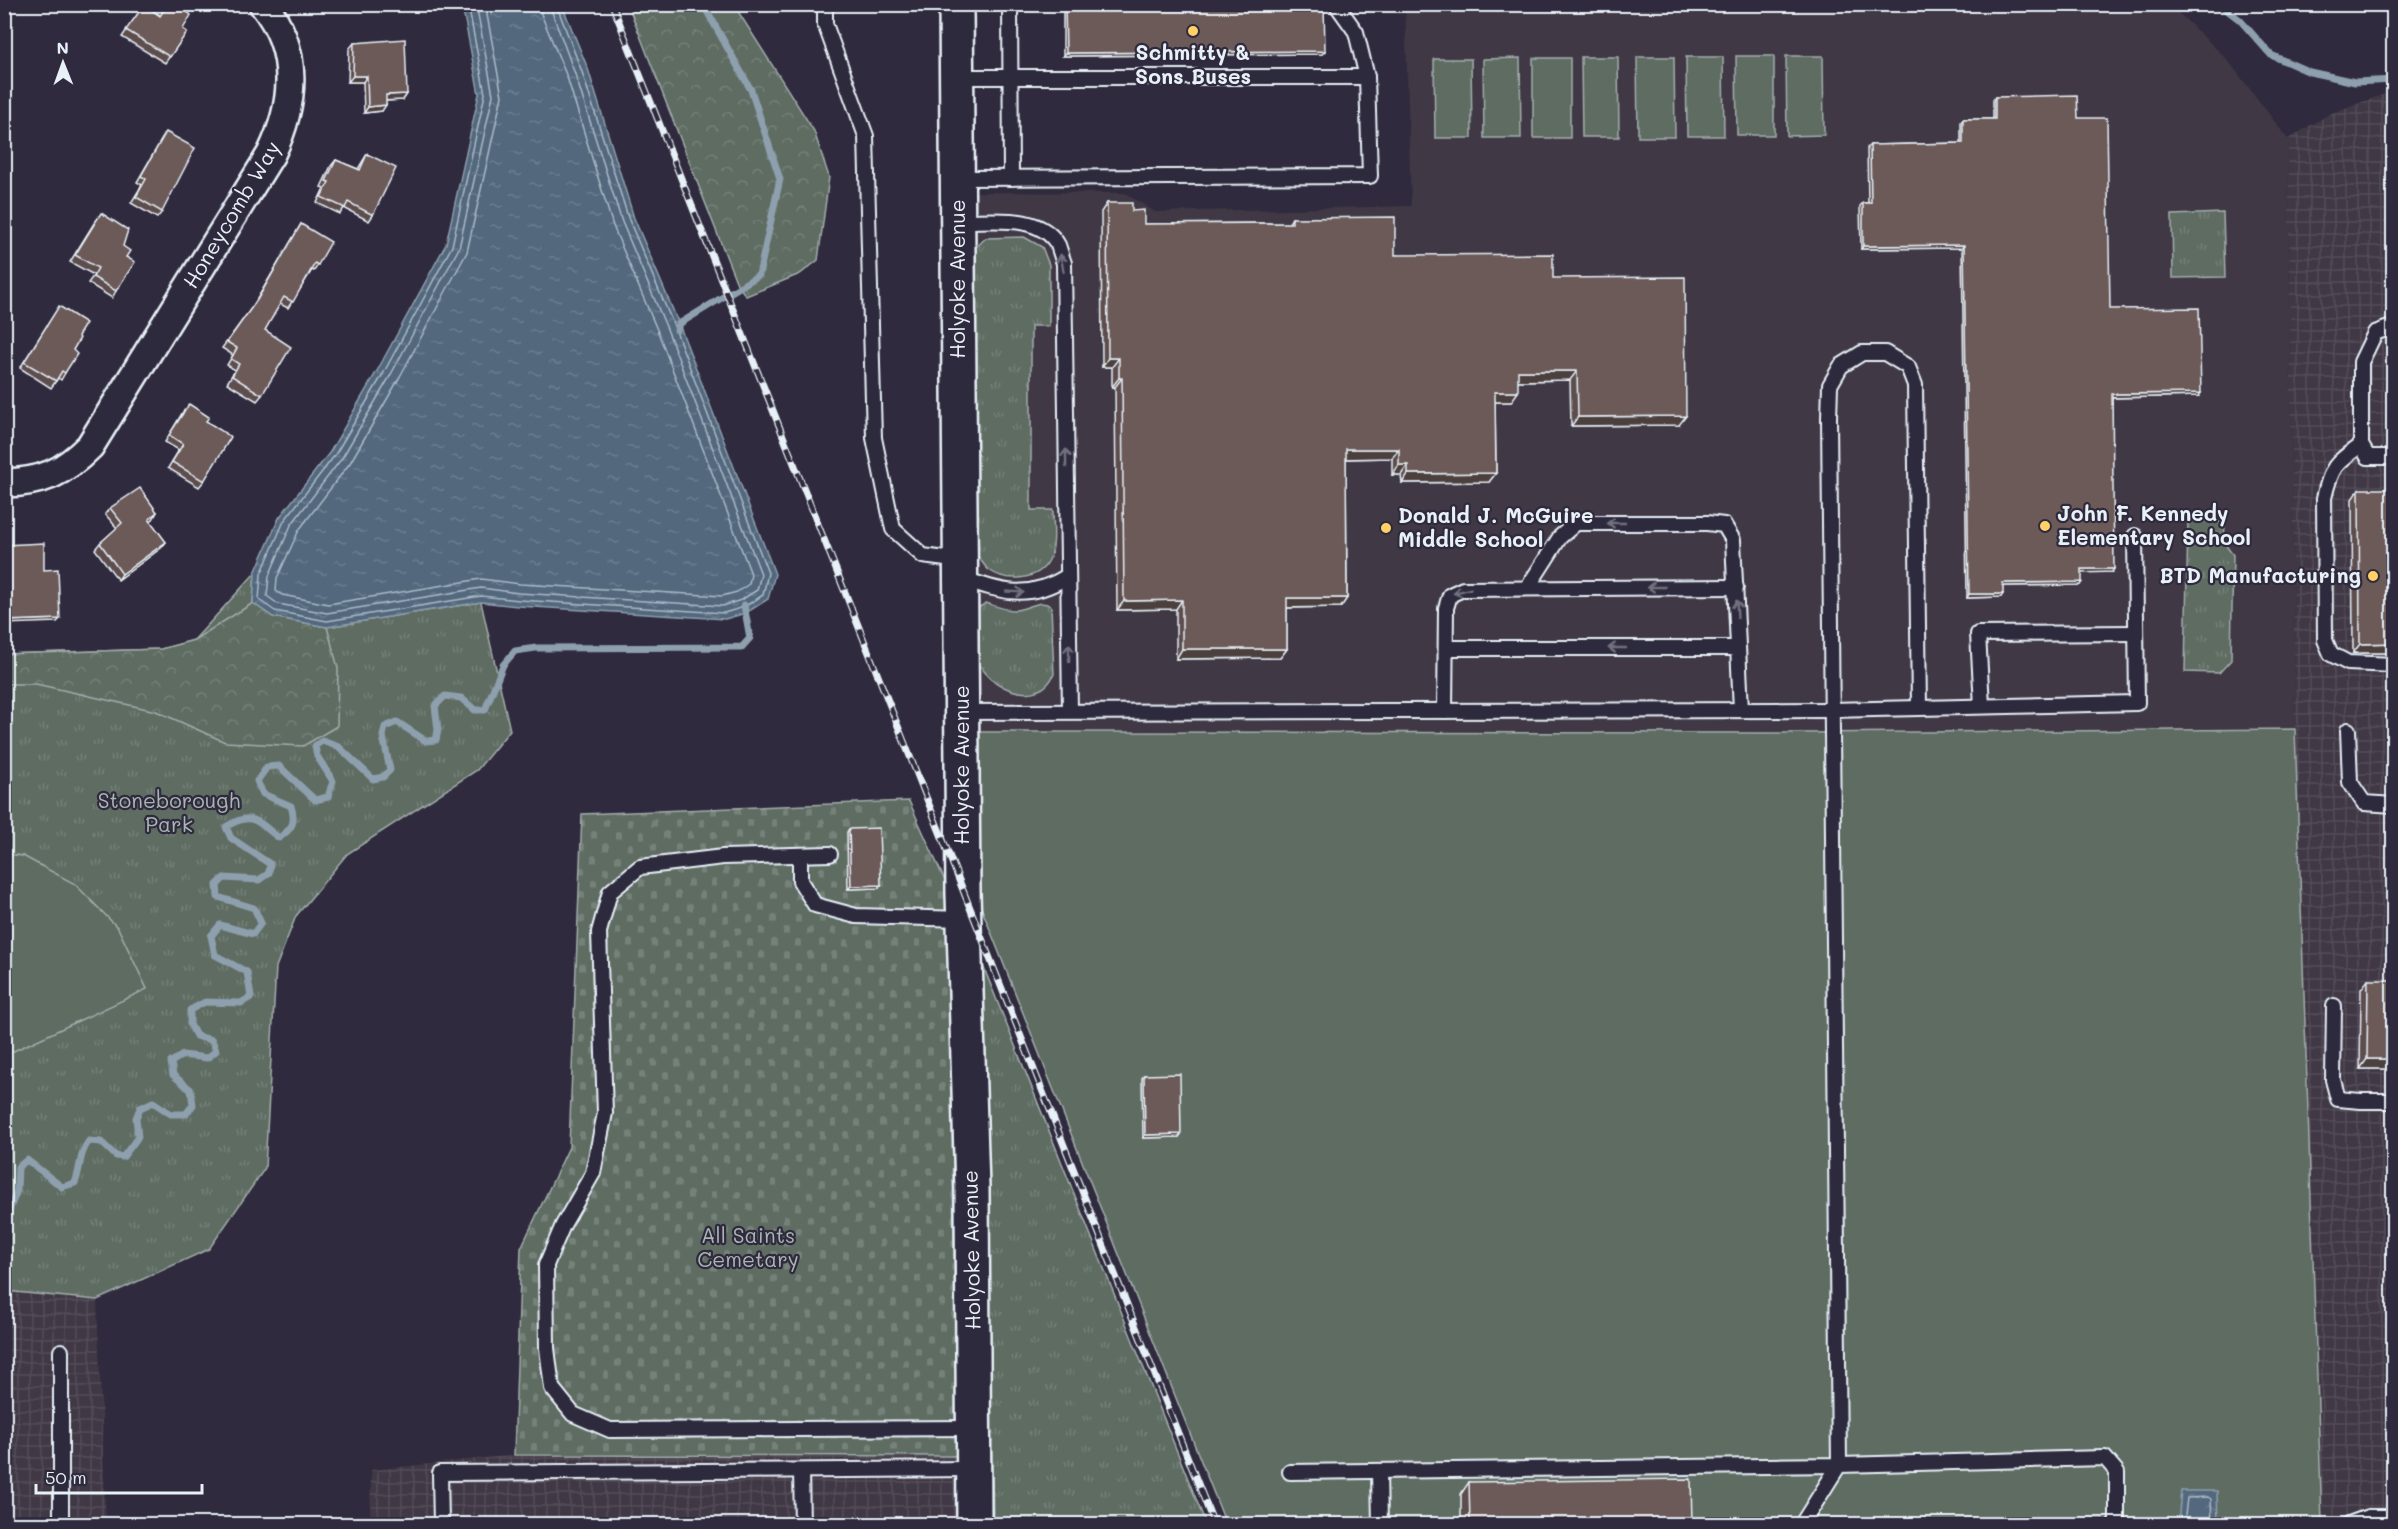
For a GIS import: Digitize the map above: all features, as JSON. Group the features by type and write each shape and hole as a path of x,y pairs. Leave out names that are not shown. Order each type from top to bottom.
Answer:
{"street":[{"name":"Honeycomb Way","path":"4,483 41,479 68,467 99,435 271,154 283,130 289,105 291,80 280,32 263,4"},
{"name":"Holyoke Avenue","path":"956,4 964,918 972,1188 974,1524"}],"lane":[{"path":"825,4 825,24 866,136 874,438 892,529 923,556 961,569 1000,591 1024,593 1051,587 1068,576"},
{"path":"1010,4 1011,178"},
{"path":"957,178 1370,176 1367,77 1356,32 1336,4"},
{"path":"957,77 1367,77"},
{"path":"958,221 1021,222 1036,225 1057,244 1064,263 1070,711"},
{"path":"2394,326 2375,333 2361,362 2361,445 2368,457 2394,457"},
{"path":"1802,1524 1839,1465 1829,418 1830,385 1841,366 1862,353 1886,353 1908,367 1915,386 1919,708"},
{"path":"2361,445 2339,460 2330,475 2324,498 2325,640 2331,654 2348,663 2394,664"},
{"path":"1528,587 1560,537 1576,524 1724,525 1734,540 1741,710"},
{"path":"962,712 1830,710 2137,703 2135,536"},
{"path":"1445,711 1446,608 1450,595 1463,589 1736,587"},
{"path":"1982,706 1978,634 2136,633"},
{"path":"1446,648 1738,648"},
{"path":"2348,730 2350,782 2364,803 2394,805"},
{"path":"830,854 723,857 640,867 610,892 599,932 606,1113 593,1173 563,1225 546,1264 547,1348 552,1388 573,1414 610,1430 973,1428"},
{"path":"800,855 800,880 815,905 856,916 964,918"},
{"path":"2334,1006 2333,1080 2338,1099 2394,1101"},
{"path":"61,1351 61,1524"},
{"path":"1290,1472 1839,1465 2105,1458 2117,1472 2117,1524"},
{"path":"441,1524 440,1473 974,1469"},
{"path":"801,1470 802,1524"},
{"path":"1379,1471 1380,1524"},
{"path":"2349,1524 2368,1517 2394,1516"}],"shaded area":[{"name":"Donald J. McGuire Middle School","path":"1405,5 2170,5 2227,59 2288,139 2295,729 1800,733 976,732 972,192 1125,193 1155,212 1411,206"},
{"path":"2393,91 2393,1524 2322,1524 2295,729 2288,139 2331,113"},
{"path":"4,1291 97,1300 106,1524 5,1524"},
{"path":"514,1455 992,1456 993,1524 370,1524 371,1470"}],"green space":[{"path":"628,5 734,5 814,131 829,177 818,260 800,274 746,296 737,284"},
{"path":"1736,56 1774,56 1774,135 1737,135"},
{"path":"1786,56 1823,56 1824,135 1787,136"},
{"path":"1581,57 1618,57 1619,137 1582,137"},
{"path":"1637,57 1674,57 1675,137 1638,137"},
{"path":"1686,57 1723,57 1724,136 1687,136"},
{"path":"1520,58 1521,138 1484,138 1483,59"},
{"path":"1533,58 1570,58 1570,138 1533,138"},
{"path":"1434,59 1471,59 1472,138 1435,138"},
{"path":"2223,213 2225,277 2173,278 2172,215"},
{"path":"1024,237 1042,247 1049,265 1049,326 1031,326 1031,510 1053,510 1054,540 1050,558 1045,566 1031,575 1014,578 989,570 977,555 975,248 986,238"},
{"path":"2188,521 2225,522 2224,543 2233,555 2231,660 2219,673 2185,672"},
{"name":"Stoneborough Park","path":"255,573 253,603 327,627 481,602 510,730 477,770 347,854 296,916 276,967 265,1168 209,1249 97,1300 5,1291 4,654 161,649 194,640"},
{"path":"253,603 273,617 327,627 338,668 337,726 303,746 225,742 156,711 36,684 5,684 4,654 161,649 194,640"},
{"path":"986,603 1011,610 1043,603 1051,607 1054,674 1047,685 1038,691 1026,693 1003,686 992,679 978,660 976,634 978,608"},
{"path":"2295,729 2322,1524 1226,1524 981,907 976,732 1800,733"},
{"name":"All Saints Cemetary","path":"909,801 949,890 957,1456 514,1455 521,1248 569,1147 582,814"},
{"path":"5,854 23,856 75,884 118,928 147,989 5,1055"},
{"path":"982,963 1206,1524 993,1524"}],"water":[{"path":"462,5 562,5 588,69 634,218 679,324 775,574 768,599 746,613 725,619 481,602 327,627 273,617 253,603 255,573 279,518 330,452 446,244 479,94"},
{"path":"2181,1491 2217,1491 2218,1524 2178,1524"}],"building":[{"path":"168,4 177,4 191,15 183,29 187,32 170,57 126,30 144,5 160,16"},
{"name":"Schmitty & Sons Buses","path":"1065,4 1324,4 1325,51 1066,53"},
{"path":"405,39 407,94 386,95 386,105 368,107 367,76 353,76 354,43"},
{"path":"4,92 13,98 4,111"},
{"name":"John F. Kennedy Elementary School","path":"2077,95 2078,118 2107,118 2110,309 2199,308 2201,393 2112,394 2114,569 2082,569 2082,582 2003,583 2003,594 1969,594 1964,245 1863,246 1863,203 1871,203 1870,145 1963,143 1963,119 1995,119 1995,97"},
{"path":"166,132 195,148 162,212 136,197 146,179 141,176"},
{"path":"367,154 396,168 373,215 348,202 345,208 321,197 336,160 360,170"},
{"path":"1107,203 1132,203 1132,211 1144,210 1144,224 1292,223 1292,218 1395,217 1395,255 1553,254 1553,278 1685,277 1686,416 1578,417 1577,371 1518,371 1518,392 1495,392 1496,473 1408,474 1408,465 1399,465 1399,449 1346,449 1347,598 1287,598 1287,649 1182,649 1182,600 1124,601 1122,378 1119,378 1119,358 1108,358"},
{"path":"101,213 128,230 123,246 130,251 126,257 135,262 116,291 93,277 98,268 75,255"},
{"path":"301,224 331,242 318,265 315,263 293,302 284,297 265,330 291,347 262,395 232,376 239,364 231,359 237,348 227,342 257,300"},
{"path":"59,306 86,323 73,350 77,354 65,373 62,371 56,381 24,362"},
{"path":"189,404 209,417 206,421 231,437 204,481 172,462 183,444 169,435"},
{"path":"140,488 157,512 149,519 166,542 122,574 100,543 122,523 110,508"},
{"name":"BTD Manufacturing","path":"2359,489 2394,489 2394,643 2360,644"},
{"path":"44,543 44,570 58,569 60,619 4,621 4,545"},
{"path":"879,828 881,885 851,886 849,829"},
{"path":"2368,980 2394,980 2394,1059 2367,1059"},
{"path":"1180,1074 1181,1134 1145,1135 1144,1075"},
{"path":"1691,1479 1692,1524 1470,1524 1469,1482"}],"waterway":[{"path":"677,330 679,324 759,275 780,179 751,90 703,4"},
{"path":"2219,4 2240,20 2271,55 2310,72 2355,82 2394,80"},
{"path":"4,1216 7,1215 17,1191 18,1167 27,1160 62,1187 75,1183 83,1151 89,1141 101,1142 116,1156 123,1157 138,1137 136,1118 140,1108 153,1102 171,1114 186,1114 193,1105 191,1090 173,1075 171,1062 183,1055 207,1058 216,1051 212,1040 196,1036 190,1024 190,1010 205,1002 241,1003 251,997 247,972 215,955 211,936 220,925 253,934 261,923 254,908 218,897 217,885 224,878 259,880 269,873 270,864 231,838 226,827 242,819 254,820 279,838 290,828 293,821 291,806 263,794 257,781 267,767 279,766 315,800 328,797 333,781 317,756 315,746 322,741 339,747 373,779 383,777 390,770 383,736 385,727 397,722 426,741 436,740 438,730 435,706 445,696 461,698 475,710 485,710 503,665 515,651 536,648 742,647 750,638 744,605"}],"railway":[{"path":"612,4 1214,1524"}],"place":[{"name":"Schmitty & Sons Buses","path":"1193,31"},
{"name":"John F. Kennedy Elementary School","path":"2045,526"},
{"name":"Donald J. McGuire Middle School","path":"1386,528"},
{"name":"BTD Manufacturing","path":"2373,576"}]}
